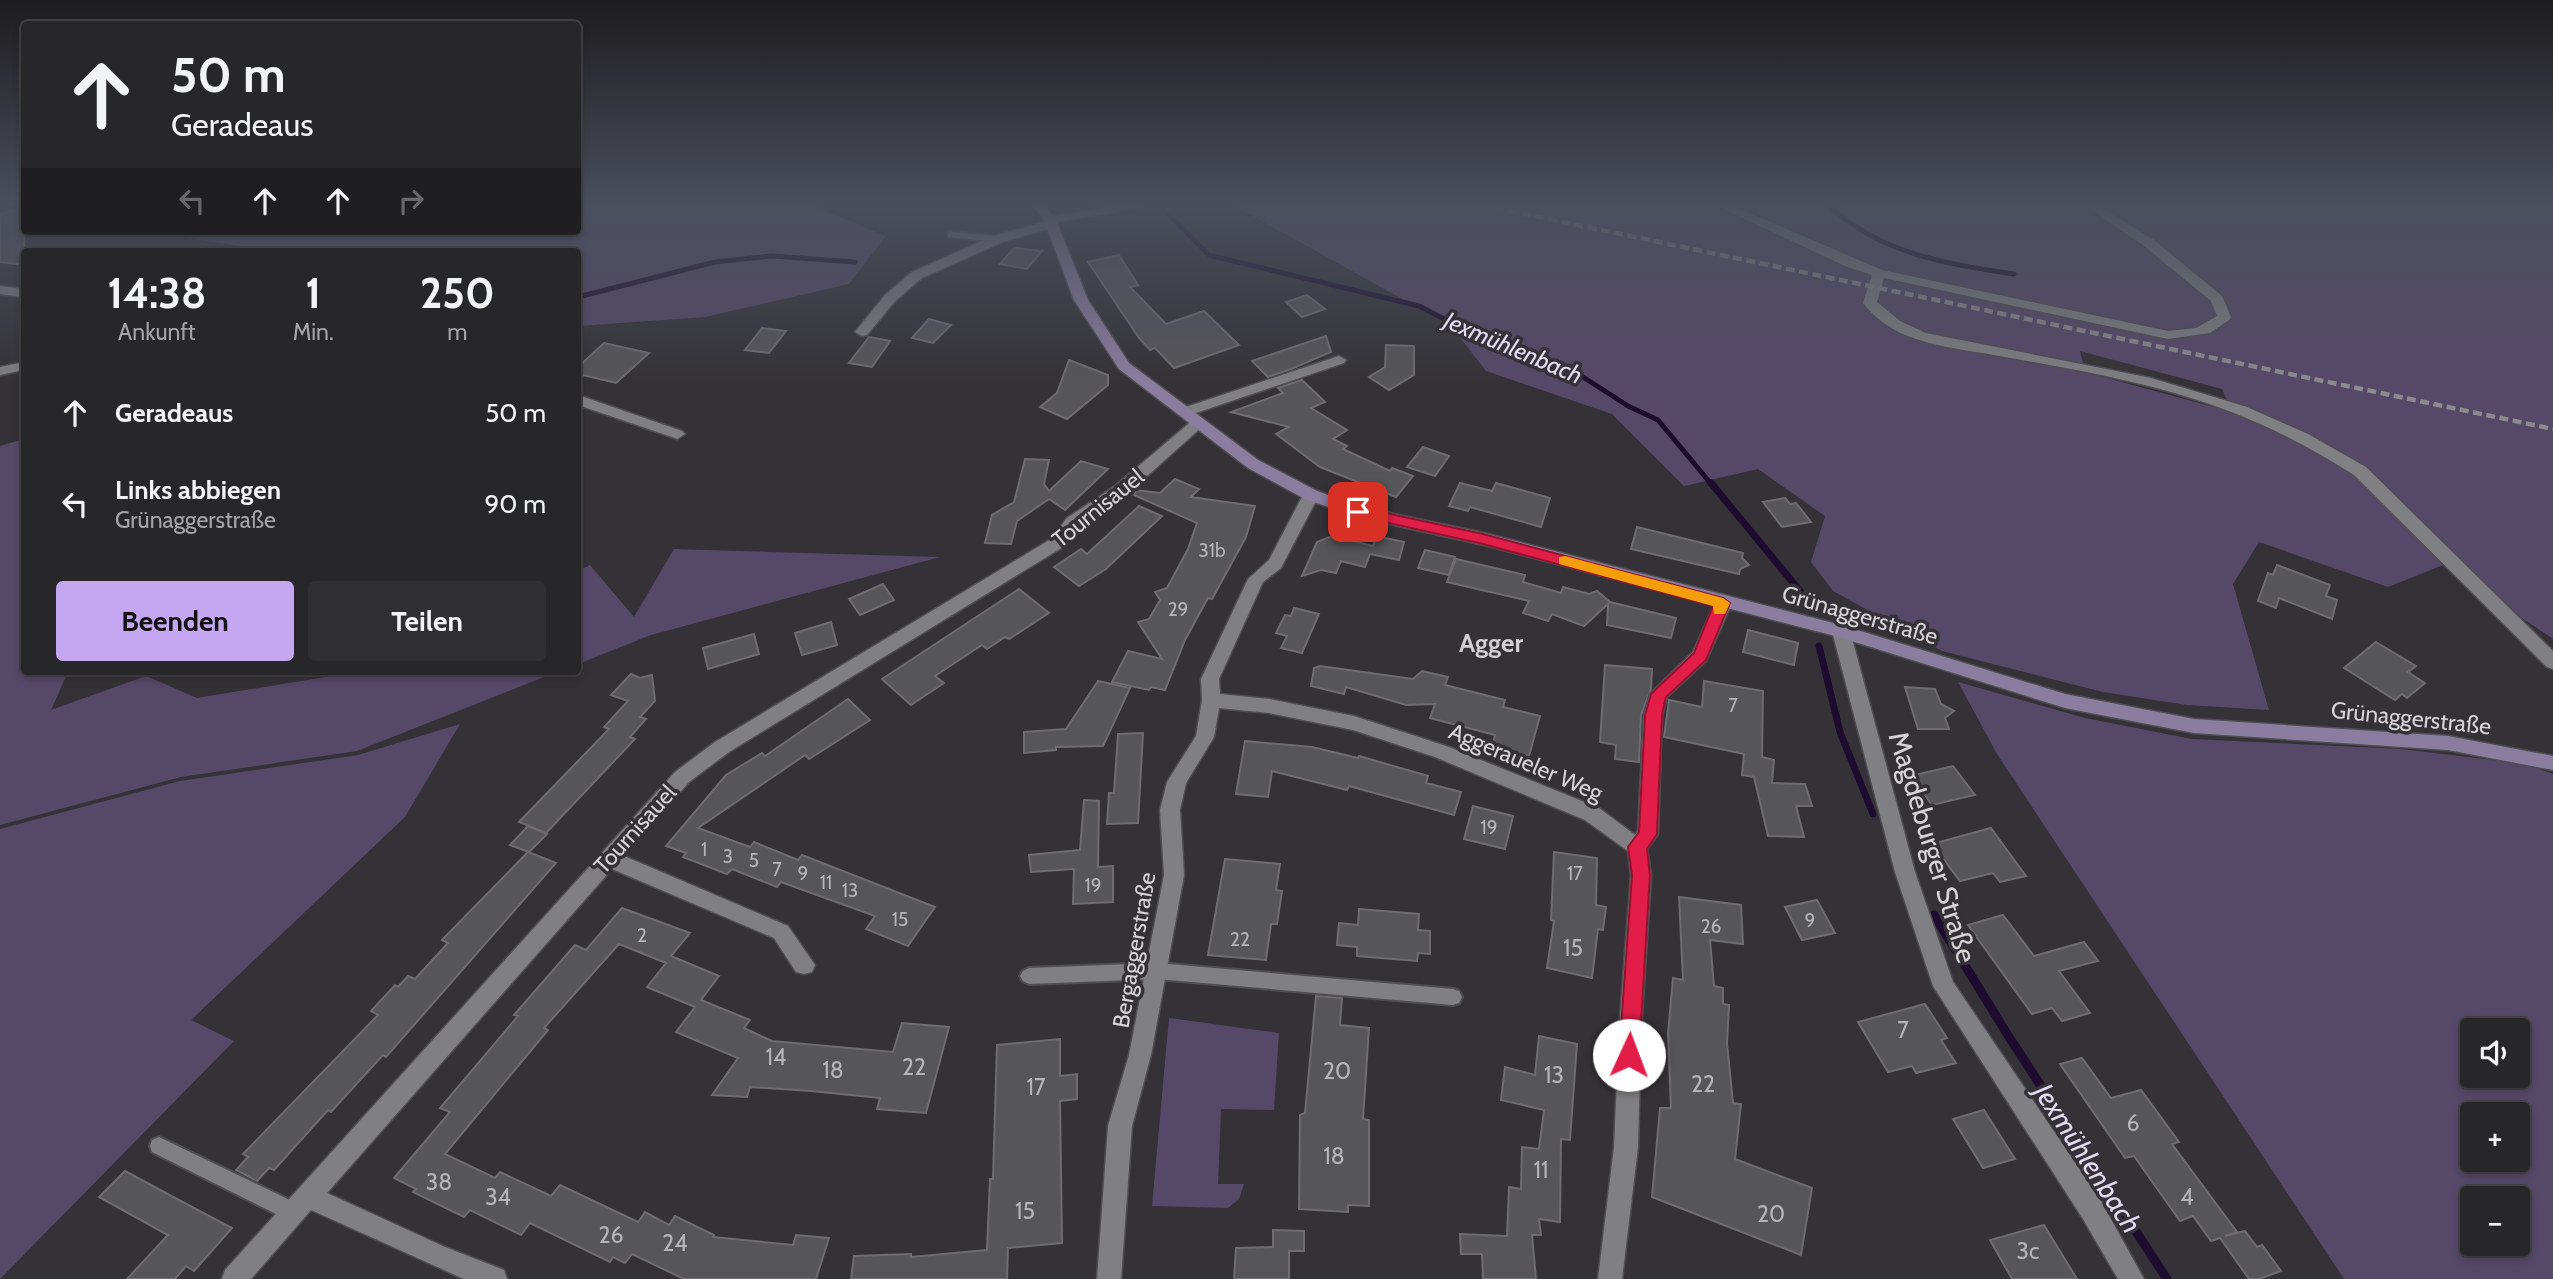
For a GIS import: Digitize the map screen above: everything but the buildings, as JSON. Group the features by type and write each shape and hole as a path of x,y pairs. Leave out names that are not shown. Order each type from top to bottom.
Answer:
{"street":[{"path":"862,332 890,298 917,275 940,265"},
{"name":"Grünaggerstraße","path":"1068,265 1082,300 1107,344 1124,366 1253,464 1311,495 1358,512 1483,539 1723,603 1841,631 2065,701 2194,726 2445,743 2553,763"},
{"path":"1855,265 1879,273 2168,335 2194,334 2213,329 2224,317 2217,299 2175,265"},
{"path":"1879,273 1870,303 1884,318 1906,330 1937,340 2115,373 2179,390 2250,413 2326,448 2361,471 2553,662"},
{"path":"0,290 21,293"},
{"path":"1191,418 1339,360"},
{"path":"0,371 21,367"},
{"path":"581,401 677,434"},
{"name":"Tournisauel","path":"234,1279 544,935 608,858 682,777 712,754 1057,543 1073,522 1121,490 1191,418"},
{"name":"Bergaggerstraße","path":"1109,1279 1120,1126 1140,1055 1174,875 1170,810 1177,782 1205,737 1210,679 1256,579 1275,564 1311,495"},
{"path":"1610,1279 1626,1147 1630,1032 1641,875 1637,847 1648,834 1653,715 1659,694 1700,656 1723,603"},
{"name":"Magdeburger Straße","path":"1841,631 1905,872 1944,986 2092,1210 2132,1279"},
{"name":"Aggeraueler Weg","path":"1210,700 1269,706 1354,723 1442,752 1592,814 1637,847"},
{"path":"608,858 781,932 804,965"},
{"path":"300,1204 495,1279"}],"lane":[{"path":"1029,975 1157,971 1453,997"},
{"path":"159,1146 300,1204"}],"shaded area":[{"path":"581,265 864,265 849,284 705,317 581,326"},
{"path":"1341,265 2553,265 2553,639 2443,565 2388,587 2259,542 2233,584 2269,710 2187,705 2103,692 1942,651 1833,591 1811,562 1825,516 1758,469 1684,486 1612,414 1486,371 1451,326","holes":["2080,351 2222,389 2232,412 2085,372"]},
{"path":"21,440 21,675 67,675 51,710 146,676 197,698 338,675 549,675 357,751 181,777 0,825 0,446"},
{"path":"674,549 940,557 651,635 581,663 581,570 590,565 634,617"},
{"path":"1958,682 2085,718 2192,739 2401,749 2526,764 2553,774 2553,1279 2344,1279 1997,754"},
{"path":"460,724 405,817 191,1020 234,1041 0,1279 0,829 180,781 358,755"},
{"path":"1169,1018 1279,1033 1274,1110 1221,1109 1218,1184 1244,1184 1239,1199 1228,1208 1152,1206"}],"waterway":[{"path":"581,296 704,265"},
{"name":"Jexmühlenbach","path":"1249,265 1419,306 1496,346 1580,375 1628,406 1658,420 1712,485"},
{"path":"1958,265 2014,274"},
{"name":"Jexmühlenbach","path":"1711,483 1800,591"},
{"name":"Jexmühlenbach","path":"1819,646 1840,732 1873,814"},
{"name":"Jexmühlenbach","path":"1934,915 2009,1037 2167,1279"}],"railway":[{"path":"1767,265 2553,429"}],"slow traffic":[{"path":"1565,561 1723,603 1719,610"}],"district":[{"name":"Agger","path":"1491,643"}],"route":[{"path":"1358,512 1483,539 1723,603 1700,656 1659,694 1653,715 1648,834 1637,847 1641,875 1629,1055"}]}
